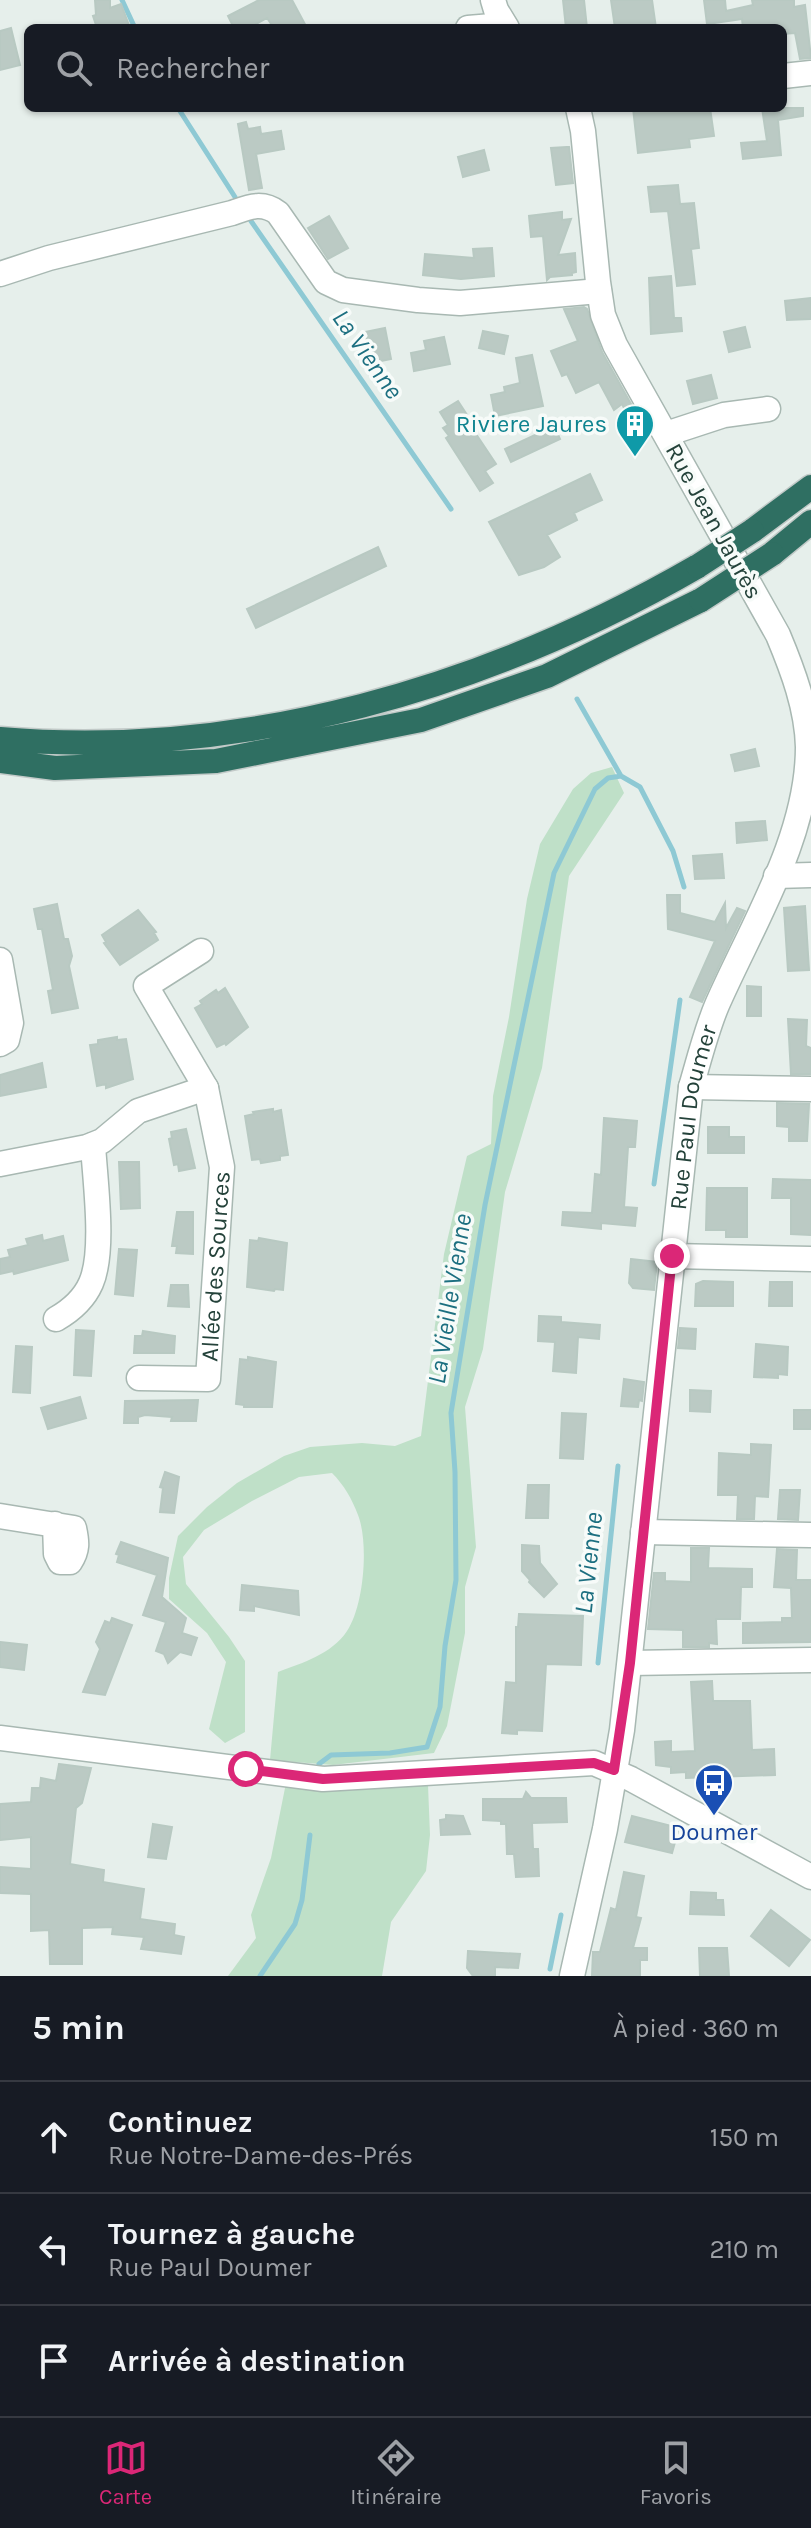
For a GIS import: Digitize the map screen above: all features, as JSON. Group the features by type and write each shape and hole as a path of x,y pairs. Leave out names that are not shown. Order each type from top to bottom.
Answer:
{"highway":[{"path":"0,739 79,742 153,739 261,726 357,707 422,690 542,646 618,611 698,566 811,487"},
{"path":"0,761 55,768 216,761 421,720 547,676 701,600 772,554 811,522"}],"street":[{"path":"493,0 505,24"},
{"path":"787,76 811,73"},
{"name":"Rue Jean Jaurès","path":"579,112 603,315 615,345 778,635 794,673 805,714 808,748 790,845"},
{"path":"0,274 49,258 220,217 253,205 269,206 278,213 326,282 343,290 460,303 599,291"},
{"path":"666,434 724,415 768,409"},
{"name":"Rue Paul Doumer","path":"572,1976 605,1829 630,1663 691,1087 715,1009 790,845"},
{"path":"776,876 811,875"},
{"name":"Allée des Sources","path":"139,1378 208,1379 222,1167 206,1088 146,986 201,951"},
{"path":"0,960 11,1023 7,1040 0,1044"},
{"path":"691,1087 811,1089"},
{"path":"0,1164 93,1145 138,1111 206,1088"},
{"path":"56,1319 82,1298 91,1283 96,1262 93,1145"},
{"path":"672,1256 811,1259"},
{"path":"0,1516 55,1524"},
{"path":"643,1532 811,1535"},
{"path":"630,1663 811,1660"},
{"path":"0,1738 323,1779 594,1763 614,1770 811,1877"}],"green space":[{"path":"612,767 624,793 569,876 542,1068 505,1192 483,1349 465,1407 476,1547 465,1587 465,1633 447,1726 434,1753 333,1765 270,1760 278,1672 325,1652 341,1639 353,1620 361,1591 364,1557 356,1509 332,1473 299,1477 204,1530 183,1557 186,1584 245,1661 245,1732 225,1743 209,1729 226,1662 207,1633 169,1599 169,1578 178,1536 237,1483 284,1456 310,1447 362,1443 395,1446 421,1436 444,1254 467,1156 491,1144 493,1096 527,899 540,844 573,789 591,773"},
{"path":"286,1783 358,1790 428,1785 430,1835 426,1871 391,1922 382,1976 228,1976 256,1938 251,1915 271,1858"}],"building":[{"path":"95,0 110,0 110,8 121,4 128,24 96,24 93,16 96,15"},
{"path":"259,0 292,0 305,24 271,24 267,18 256,24 232,24 228,16"},
{"path":"563,0 584,0 587,24 566,24"},
{"path":"611,0 652,0 655,24 614,24"},
{"path":"704,0 725,0 726,11 753,5 752,0 794,0 794,7 805,5 811,58 800,59 795,33 787,34 787,24 743,24 742,19 707,24"},
{"path":"11,28 20,65 0,70 0,31"},
{"path":"787,108 803,108 803,116 778,120 781,155 743,159 741,143 767,141 763,112 787,112"},
{"path":"633,112 711,112 714,136 689,139 690,147 638,153"},
{"path":"246,122 248,129 260,127 261,134 281,131 284,149 256,154 262,188 249,190 238,124"},
{"path":"569,147 573,183 556,185 551,148"},
{"path":"484,150 489,170 463,177 458,157"},
{"path":"678,185 680,204 694,203 699,248 691,249 695,284 677,286 668,211 651,212 648,187"},
{"path":"562,212 562,220 571,219 558,255 575,253 576,272 547,280 543,236 531,237 529,216"},
{"path":"329,216 348,248 328,259 308,228"},
{"path":"492,248 494,276 461,279 423,275 425,254 474,258 473,249"},
{"path":"671,276 674,318 681,318 682,331 651,334 649,278"},
{"path":"811,298 811,319 787,320 785,301"},
{"path":"584,307 602,352 645,429 637,433 622,404 614,410 599,382 576,393 567,374 562,376 551,351 578,341 564,309"},
{"path":"745,327 750,347 729,352 724,332"},
{"path":"385,328 391,359 371,363 365,332"},
{"path":"483,331 508,336 504,354 479,348"},
{"path":"444,337 450,364 414,371 411,353 426,350 424,341"},
{"path":"532,355 543,406 495,416 491,395 505,392 504,387 520,383 516,358"},
{"path":"711,375 717,398 693,404 687,381"},
{"path":"458,401 496,464 485,471 493,483 480,491 446,438 449,436 443,428 448,425 440,412"},
{"path":"554,426 560,439 511,462 505,449"},
{"path":"590,474 602,500 574,513 577,520 547,535 560,557 544,567 519,575 489,522"},
{"path":"378,547 386,566 256,628 247,609"},
{"path":"755,749 759,766 735,771 731,755"},
{"path":"765,821 767,840 737,843 736,823"},
{"path":"722,854 724,878 695,879 693,856"},
{"path":"667,895 680,895 680,913 715,922 725,903 726,928 737,908 745,911 702,1002 690,997 715,941 668,929"},
{"path":"57,904 64,939 68,939 72,956 69,966 78,1008 52,1013 48,991 53,990 42,929 38,929 34,909"},
{"path":"805,906 809,970 788,971 784,908"},
{"path":"138,910 156,932 158,940 120,965 104,943 102,935"},
{"path":"747,986 761,987 761,1016 747,1016"},
{"path":"225,988 248,1027 226,1045 217,1047 195,1008 216,990 218,993"},
{"path":"788,1019 807,1020 806,1046 811,1048 811,1074 791,1074"},
{"path":"117,1037 117,1040 126,1039 133,1079 106,1088 106,1084 97,1086 90,1045 98,1044 98,1040"},
{"path":"42,1063 46,1087 0,1096 0,1075"},
{"path":"777,1103 809,1104 807,1141 789,1141 789,1127 777,1126"},
{"path":"273,1109 273,1112 281,1110 288,1155 280,1156 280,1160 261,1163 260,1159 252,1160 245,1116"},
{"path":"604,1118 637,1121 635,1147 628,1147 624,1207 637,1208 635,1226 601,1223 601,1229 562,1225 563,1212 592,1213 595,1174 601,1175"},
{"path":"708,1127 729,1127 729,1137 744,1137 744,1153 708,1153"},
{"path":"186,1129 195,1168 179,1171 178,1164 174,1165 169,1139 172,1138 171,1132"},
{"path":"119,1162 139,1162 140,1208 121,1209"},
{"path":"773,1179 811,1180 811,1235 791,1234 791,1198 772,1198"},
{"path":"707,1188 747,1188 747,1237 726,1237 726,1230 706,1230"},
{"path":"177,1212 193,1212 193,1254 176,1253 177,1246 172,1246"},
{"path":"42,1235 43,1241 63,1236 68,1260 14,1274 13,1271 0,1274 0,1259 10,1257 8,1250 28,1245 26,1239"},
{"path":"259,1238 287,1243 283,1290 247,1287 250,1240 258,1241"},
{"path":"119,1249 137,1250 133,1296 115,1294"},
{"path":"631,1259 657,1262 654,1290 633,1288 629,1283"},
{"path":"703,1281 733,1282 733,1306 695,1306 696,1284"},
{"path":"770,1282 792,1282 792,1306 769,1306"},
{"path":"171,1285 188,1285 189,1307 168,1306"},
{"path":"539,1316 561,1317 561,1322 600,1325 599,1339 578,1337 576,1373 553,1371 555,1342 538,1341"},
{"path":"680,1328 696,1329 695,1349 678,1348"},
{"path":"76,1330 94,1331 91,1376 74,1375"},
{"path":"143,1331 175,1336 174,1353 134,1353 135,1336 142,1336"},
{"path":"756,1344 788,1347 787,1375 778,1374 778,1378 754,1377"},
{"path":"16,1346 32,1347 30,1393 13,1392"},
{"path":"248,1357 276,1362 272,1407 236,1404 240,1359 248,1360"},
{"path":"624,1379 644,1382 642,1401 639,1400 638,1407 621,1406"},
{"path":"690,1390 711,1391 710,1412 690,1411"},
{"path":"80,1397 86,1418 48,1429 41,1408"},
{"path":"198,1400 196,1421 171,1421 172,1417 145,1415 138,1417 138,1423 124,1423 125,1401"},
{"path":"794,1410 811,1410 811,1429 794,1429"},
{"path":"562,1413 586,1414 583,1459 560,1458"},
{"path":"751,1444 771,1445 768,1497 755,1496 754,1519 737,1519 738,1495 718,1495 719,1453 751,1455"},
{"path":"165,1472 179,1477 174,1513 160,1512 163,1488 160,1487"},
{"path":"528,1485 549,1485 548,1518 526,1518"},
{"path":"780,1490 800,1490 798,1520 778,1519"},
{"path":"121,1542 168,1558 162,1597 186,1618 182,1633 197,1638 191,1655 180,1652 168,1663 164,1654 156,1651 166,1622 143,1615 157,1575 117,1562 119,1555 116,1554"},
{"path":"522,1545 539,1546 540,1563 557,1584 544,1597 522,1571"},
{"path":"691,1548 709,1548 708,1568 752,1569 752,1587 741,1587 740,1619 716,1619 717,1644 709,1643 709,1647 683,1647 683,1630 648,1629 654,1573 665,1573 665,1581 691,1582"},
{"path":"777,1549 797,1550 796,1580 811,1580 811,1642 743,1643 743,1623 782,1622 782,1618 792,1618 791,1588 774,1587"},
{"path":"242,1585 298,1591 299,1615 254,1606 254,1611 240,1610"},
{"path":"519,1614 583,1616 581,1665 546,1664 542,1731 502,1733 506,1682 516,1683 516,1627"},
{"path":"112,1618 132,1625 105,1695 83,1692 100,1649 96,1642 105,1621 110,1623"},
{"path":"0,1642 27,1645 24,1670 0,1667"},
{"path":"712,1681 713,1701 750,1701 752,1750 774,1749 775,1775 686,1778 686,1772 671,1773 671,1767 656,1765 655,1742 671,1741 671,1752 695,1751 691,1682"},
{"path":"59,1764 91,1768 82,1803 76,1808 70,1864 104,1870 103,1882 144,1889 140,1919 175,1924 174,1935 184,1937 181,1954 141,1949 144,1937 112,1934 113,1927 82,1928 82,1964 50,1964 49,1930 31,1931 31,1894 0,1893 0,1867 31,1869 31,1837 0,1840 0,1804 31,1802 32,1788 40,1788 41,1778 56,1781"},
{"path":"526,1792 531,1798 566,1798 567,1822 532,1823 533,1849 538,1849 539,1876 516,1877 514,1854 507,1854 506,1824 483,1820 483,1799 523,1799"},
{"path":"446,1815 463,1816 470,1834 441,1835 440,1820 446,1819"},
{"path":"632,1816 679,1828 672,1853 625,1842"},
{"path":"153,1824 172,1827 166,1859 148,1857"},
{"path":"624,1872 644,1876 636,1917 641,1918 633,1948 647,1948 647,1960 640,1960 640,1976 592,1976 593,1952 600,1952 611,1908 616,1910"},
{"path":"691,1892 716,1893 716,1900 723,1900 724,1915 690,1914"},
{"path":"771,1910 810,1940 789,1966 751,1936"},
{"path":"699,1948 727,1948 729,1976 700,1976"},
{"path":"468,1951 520,1954 518,1968 495,1967 495,1976 473,1976 467,1968"}],"waterway":[{"name":"La Vienne","path":"122,0 133,24"},
{"name":"La Vienne","path":"181,112 235,197"},
{"name":"La Vienne","path":"251,221 451,509"},
{"name":"La Vienne","path":"577,699 621,776 640,787 673,851 684,887"},
{"name":"La Vieille Vienne","path":"319,1764 331,1755 390,1753 427,1747 440,1707 445,1646 456,1580 451,1413 485,1205 554,873 595,789 608,778 621,776"},
{"name":"La Vienne","path":"654,1184 680,1000"},
{"name":"La Vienne","path":"598,1663 618,1466"},
{"name":"La Vieille Vienne","path":"260,1976 295,1924 302,1900 310,1835"},
{"name":"La Vienne","path":"550,1969 561,1915"}],"place":[{"name":"Riviere Jaures","path":"635,458"},
{"name":"Doumer","path":"714,1817"}],"route":[{"path":"246,1769 323,1779 594,1763 614,1770 630,1663 672,1256"}]}
